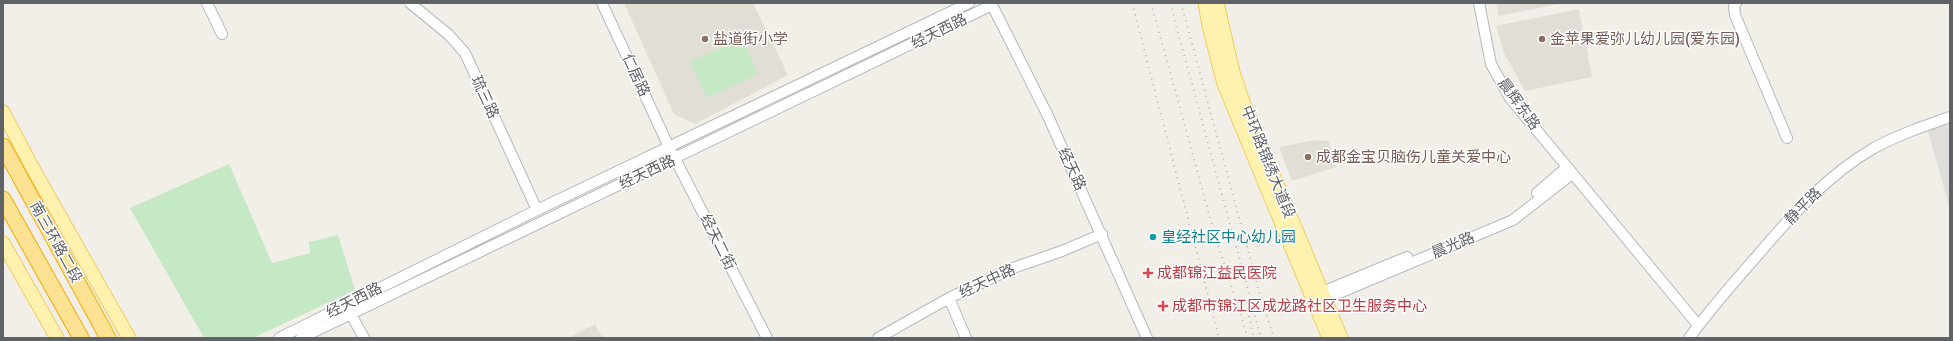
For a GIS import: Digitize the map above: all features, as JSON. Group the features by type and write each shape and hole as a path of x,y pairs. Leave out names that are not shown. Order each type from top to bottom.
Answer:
{"highway":[{"name":"南三环路二段","path":"3,146 108,338"},
{"name":"南三环路二段","path":"3,200 80,338"}],"main road":[{"name":"中环路锦绣大道段","path":"1205,3 1209,26 1224,84 1329,338"},
{"name":"中环路锦绣大道段","path":"1216,3 1231,64 1243,102 1341,338"},
{"path":"3,112 37,176 129,338"},
{"path":"3,141 14,147 37,176"},
{"path":"3,244 57,338"}],"street":[{"path":"207,3 222,34"},
{"name":"琉三路","path":"410,3 448,34 465,53 537,210"},
{"name":"仁居路","path":"602,3 669,147"},
{"name":"经天西路","path":"301,338 348,308 537,210 969,3"},
{"name":"晨辉东路","path":"1479,3 1491,64 1510,98 1698,325"},
{"path":"1736,3 1734,7 1735,15 1787,138"},
{"name":"经天西路","path":"279,338 675,159 992,4"},
{"name":"经天路","path":"992,4 1047,114 1102,234 1147,338"},
{"name":"静平路","path":"1689,338 1698,325 1793,214 1834,176 1873,149 1904,134 1950,117"},
{"name":"经天二街","path":"669,147 767,338"},
{"name":"晨光路","path":"1323,296 1513,220 1570,170"},
{"name":"经天中路","path":"878,338 949,298 1013,268 1062,251 1102,234"},
{"path":"949,298 966,338"},
{"path":"348,308 364,338"}],"shaded area":[{"name":"盐道街小学","path":"624,3 753,3 788,75 695,124 674,114"},
{"path":"1496,3 1563,3 1499,16"},
{"name":"金苹果爱弥儿幼儿园(爱东园)","path":"1579,9 1592,77 1525,91 1504,53 1496,26"},
{"path":"1950,123 1950,209 1928,131"},
{"name":"成都金宝贝脑伤儿童关爱中心","path":"1316,140 1329,141 1336,167 1292,181 1279,147"},
{"path":"595,324 603,338 568,338"}],"green space":[{"path":"742,38 758,74 707,98 690,62"},
{"path":"229,164 272,263 310,253 309,242 338,235 355,290 253,338 204,338 130,208"}],"railway":[{"path":"1132,3 1219,338"},
{"path":"1151,3 1214,232 1248,338"},
{"path":"1170,3 1261,338"},
{"path":"1181,3 1260,295 1274,338"},
{"path":"1249,316 1254,338"}],"place":[{"name":"盐道街小学","path":"705,39"},
{"name":"金苹果爱弥儿幼儿园(爱东园)","path":"1542,39"},
{"name":"成都金宝贝脑伤儿童关爱中心","path":"1308,157"},
{"name":"皇经社区中心幼儿园","path":"1153,237"},
{"name":"成都锦江益民医院","path":"1148,273"},
{"name":"成都市锦江区成龙路社区卫生服务中心","path":"1163,306"}]}
